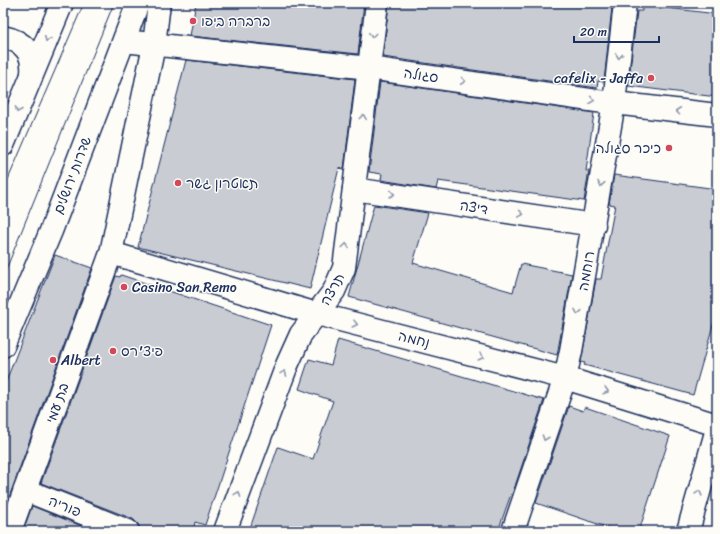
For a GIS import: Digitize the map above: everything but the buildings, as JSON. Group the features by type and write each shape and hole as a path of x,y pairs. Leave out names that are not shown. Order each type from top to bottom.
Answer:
{"street":[{"path":"3,145 62,3"},
{"name":"שדרות ירושלים","path":"3,346 51,231 138,3"},
{"name":"בת עמי","path":"10,531 111,253 154,44 159,3"},
{"name":"תרצה","path":"224,531 287,366 301,334 334,291 344,268 377,3"},
{"name":"רוחמה","path":"513,531 565,378 594,225 614,103 625,3"},
{"path":"3,37 10,38 20,43 27,50 33,64 32,74"},
{"name":"סגולה","path":"124,41 369,68 614,103 717,115"},
{"name":"דיצה","path":"354,188 594,225"},
{"name":"נחמה","path":"111,253 317,314 565,378 717,425"},
{"path":"688,531 717,429"},
{"name":"פוריה","path":"25,490 128,531"}],"tram line":[{"path":"3,191 84,3"},
{"path":"3,277 114,3"}],"place":[{"name":"ברברה ביפו","path":"193,21"},
{"name":"cafelix - Jaffa","path":"651,78"},
{"name":"כיכר סגולה","path":"669,148"},
{"name":"תאטרון גשר","path":"178,183"},
{"name":"Casino San Remo","path":"124,287"},
{"name":"פיצ'רס","path":"113,351"},
{"name":"Albert","path":"53,360"}]}
